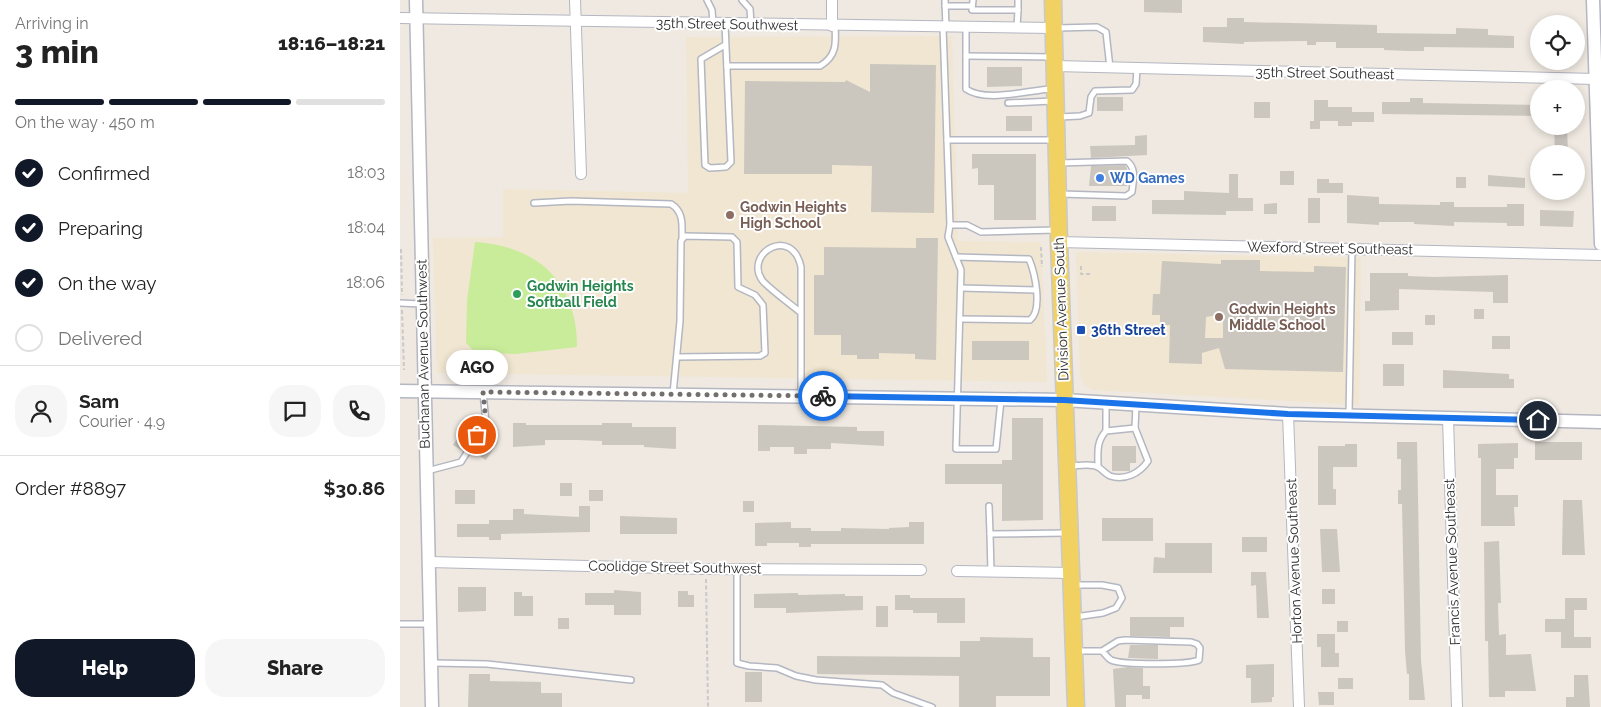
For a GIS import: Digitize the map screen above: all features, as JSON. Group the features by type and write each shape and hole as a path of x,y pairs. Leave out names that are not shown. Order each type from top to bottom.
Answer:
{"main road":[{"name":"Division Avenue South","path":"1053,0 1064,400 1076,707"}],"street":[{"name":"Buchanan Avenue Southwest","path":"416,0 432,707"},
{"path":"575,0 581,174"},
{"path":"832,0 834,26"},
{"path":"1593,0 1599,117 1601,244"},
{"name":"35th Street Southwest","path":"400,18 1054,28"},
{"name":"35th Street Southeast","path":"1055,62 1110,68 1596,79"},
{"name":"Wexford Street Southeast","path":"1059,236 1352,249 1601,255"},
{"path":"400,391 1064,400 1288,414 1601,422"},
{"name":"Horton Avenue Southeast","path":"1288,414 1299,707"},
{"name":"Francis Avenue Southeast","path":"1448,418 1457,707"},
{"name":"Coolidge Street Southwest","path":"429,562 737,569 921,570"},
{"path":"957,571 1071,579"}],"lane":[{"path":"707,0 712,10 714,24"},
{"path":"742,0 750,9 751,24"},
{"path":"945,0 950,224 948,237 961,270 956,449 996,449 1001,399"},
{"path":"1017,28 1018,0"},
{"path":"946,6 972,3 972,10 1018,10"},
{"path":"725,24 731,162 726,167 710,168 705,165 701,59 725,45"},
{"path":"728,66 820,66 834,54 834,26"},
{"path":"966,27 966,89 973,94 1056,102 1080,116 1089,113 1091,98 1095,91 1132,90 1136,84 1137,68"},
{"path":"1054,28 1097,27 1106,32 1110,68"},
{"path":"966,56 1055,62"},
{"path":"1008,103 1056,102"},
{"path":"947,140 1056,140"},
{"path":"1057,163 1127,161 1131,164 1134,176 1132,192 1126,196 1058,194"},
{"path":"534,203 571,201 671,204 678,208 681,216 682,238 680,320 673,395"},
{"path":"950,224 967,225 981,232 1059,236"},
{"path":"677,357 760,356 766,350 763,305 755,295 738,287 737,242 734,238 685,236 682,238"},
{"path":"800,396 801,313 801,267 799,257 792,249 780,245 770,246 762,254 759,267 762,280 801,313"},
{"path":"1349,416 1352,249"},
{"path":"956,256 1029,259 1034,270 1036,290 1036,311 1030,320 960,319"},
{"path":"961,288 1036,290"},
{"path":"400,303 422,304"},
{"path":"426,471 461,462 486,422 483,392"},
{"path":"1106,403 1106,431"},
{"path":"1067,466 1098,467 1110,476 1122,477 1132,475 1143,468 1148,461 1135,428 1136,405"},
{"path":"1098,467 1100,437 1106,431 1135,428"},
{"path":"989,506 990,572"},
{"path":"990,534 1069,533"},
{"path":"737,569 737,663 777,668 796,676 816,680 882,685 893,693 932,707"},
{"path":"1071,579 1118,588 1122,598 1116,608 1103,613 1072,618"},
{"path":"400,624 430,624"},
{"path":"1074,652 1102,651 1118,641 1125,640 1197,644 1200,654 1199,660 1187,663 1126,663 1110,660 1102,651"},
{"path":"431,664 488,664 631,680"}],"path":[{"path":"1042,247 1042,267"},
{"path":"1081,266 1081,274 1090,274"},
{"path":"706,568 708,707"}],"shaded area":[{"name":"Godwin Heights High School","path":"952,36 958,241 1041,242 1047,382 437,373 433,238 503,237 503,189 688,193 686,37"},
{"name":"Godwin Heights Middle School","path":"1076,252 1361,258 1359,405 1093,390 1084,385 1080,376"}],"green space":[{"name":"Godwin Heights Softball Field","path":"475,242 497,245 518,251 535,260 550,272 561,286 570,304 575,324 577,347 515,354 475,352 466,343 467,301"}],"building":[{"path":"1144,0 1182,0 1182,13 1144,12"},
{"path":"1227,18 1244,18 1244,22 1377,25 1377,33 1456,34 1456,28 1488,29 1488,35 1514,36 1514,48 1424,47 1424,51 1409,51 1384,50 1384,48 1336,48 1336,42 1316,42 1316,45 1307,45 1307,41 1244,42 1244,44 1203,42 1203,27 1227,27"},
{"name":"Godwin Heights High School","path":"870,64 936,65 934,213 871,212 872,166 832,165 832,174 744,174 745,81 845,82 846,80 870,92"},
{"path":"987,67 1022,67 1022,86 987,87"},
{"path":"1097,97 1123,97 1123,111 1097,111"},
{"path":"1410,98 1423,98 1423,103 1530,105 1530,116 1382,114 1382,102 1410,102"},
{"path":"1314,100 1328,100 1328,107 1352,107 1352,112 1374,112 1374,122 1352,122 1352,126 1338,126 1338,121 1320,121 1320,129 1310,129 1310,121 1314,121"},
{"path":"1254,102 1270,102 1270,118 1254,118"},
{"path":"1006,116 1032,116 1032,131 1006,131"},
{"path":"1147,135 1147,155 1091,158 1090,146 1135,145 1135,136"},
{"path":"1554,135 1567,135 1568,145 1555,145"},
{"path":"972,154 1036,154 1036,220 994,220 994,185 978,185 978,168 972,169"},
{"path":"1125,165 1127,168 1127,186 1089,186 1091,166"},
{"path":"1280,171 1294,171 1294,185 1280,185"},
{"path":"1229,174 1238,174 1238,198 1253,198 1253,211 1226,211 1226,215 1152,214 1152,200 1184,200 1184,191 1229,193"},
{"path":"1488,175 1525,178 1525,188 1488,186"},
{"path":"1456,177 1466,177 1466,188 1456,188"},
{"path":"1317,179 1329,179 1329,183 1343,183 1343,193 1317,193"},
{"path":"1347,195 1379,197 1379,204 1440,205 1440,202 1454,202 1454,207 1507,207 1507,204 1524,204 1524,226 1507,226 1507,223 1454,222 1454,226 1414,224 1414,222 1379,222 1379,225 1347,223"},
{"path":"1308,198 1320,198 1320,223 1308,223"},
{"path":"1277,203 1277,214 1264,214 1264,204"},
{"path":"1092,206 1116,206 1116,221 1092,221"},
{"path":"1540,210 1574,211 1573,227 1540,226"},
{"path":"916,238 938,238 936,360 915,359 915,354 879,353 879,359 857,359 857,355 841,355 841,335 814,335 814,275 824,275 824,247 916,248"},
{"path":"1221,260 1260,260 1260,271 1314,272 1314,266 1346,267 1343,372 1225,369 1219,348 1202,353 1202,364 1169,363 1170,325 1160,325 1160,315 1152,315 1153,294 1160,294 1162,261 1221,264","holes":["1223,314 1223,338 1205,338 1206,317"]},
{"path":"1370,273 1408,273 1408,276 1434,277 1508,275 1508,303 1493,303 1493,292 1399,289 1399,310 1365,311 1365,301 1370,301"},
{"path":"1474,309 1484,309 1484,319 1474,319"},
{"path":"1425,315 1435,315 1435,325 1425,325"},
{"path":"1392,332 1413,332 1413,345 1392,345"},
{"path":"1492,336 1510,336 1510,349 1492,349"},
{"path":"972,341 1029,341 1029,360 972,360"},
{"path":"1383,364 1404,364 1404,386 1383,386"},
{"path":"1443,370 1509,374 1509,379 1514,379 1514,388 1443,388"},
{"path":"471,417 480,423 463,451 453,445"},
{"path":"1012,418 1043,418 1043,520 1002,521 1002,484 945,484 945,464 1002,464 1002,460 1012,460"},
{"path":"513,423 526,423 526,425 602,425 602,423 632,423 632,427 676,427 676,449 644,447 644,445 602,445 602,441 577,440 545,440 545,445 513,447"},
{"path":"758,425 857,427 857,431 884,431 884,446 831,443 831,449 807,449 807,454 794,454 794,447 770,447 770,451 758,451"},
{"path":"484,433 498,442 486,460 473,452"},
{"path":"1397,442 1417,442 1421,660 1425,700 1409,700 1409,674 1407,674 1405,651 1402,504 1398,504 1398,490 1401,490 1401,459 1397,459"},
{"path":"1535,442 1582,442 1582,460 1535,460"},
{"path":"1518,443 1518,458 1514,458 1514,469 1496,469 1496,495 1518,495 1518,507 1514,507 1515,526 1481,526 1481,458 1478,458 1478,444"},
{"path":"1345,444 1357,444 1357,467 1333,467 1333,489 1336,489 1336,505 1318,505 1318,446 1345,446"},
{"path":"1112,446 1136,446 1136,463 1130,463 1130,471 1112,471"},
{"path":"560,483 572,483 572,496 560,496"},
{"path":"455,490 475,490 475,504 455,504"},
{"path":"589,490 603,490 603,501 589,501"},
{"path":"1563,500 1582,500 1585,555 1562,555"},
{"path":"743,501 754,501 754,512 743,512"},
{"path":"579,506 590,506 590,532 501,534 501,540 489,540 489,537 457,537 457,524 489,524 489,520 513,520 513,509 524,509 524,514 579,517"},
{"path":"620,516 677,518 677,534 620,534"},
{"path":"1102,518 1153,518 1153,541 1102,541"},
{"path":"791,522 791,528 811,528 811,531 841,531 841,528 889,529 909,527 909,522 924,522 924,544 811,544 811,547 799,547 799,543 767,543 767,546 755,546 755,523"},
{"path":"1320,529 1337,529 1340,572 1322,572"},
{"path":"1242,537 1267,537 1267,552 1242,552"},
{"path":"1499,541 1501,603 1498,603 1499,635 1506,634 1506,655 1531,654 1536,691 1505,691 1505,697 1489,697 1488,641 1485,641 1484,542"},
{"path":"1165,543 1212,543 1212,573 1153,573 1154,557 1165,558"},
{"path":"1251,572 1266,572 1269,618 1257,618 1256,585 1251,586"},
{"path":"458,587 486,587 486,611 458,612"},
{"path":"1322,589 1335,589 1335,604 1322,604"},
{"path":"614,590 641,592 641,615 614,615 614,605 585,605 585,593 614,593"},
{"path":"678,591 688,591 688,595 694,595 694,607 678,607"},
{"path":"514,592 522,592 522,596 533,596 533,616 514,616"},
{"path":"798,593 798,595 845,594 845,596 863,596 863,610 786,613 786,608 754,608 754,594"},
{"path":"895,595 910,595 910,598 965,598 965,623 937,623 937,613 913,613 913,610 895,610"},
{"path":"1565,598 1587,598 1587,610 1574,610 1574,637 1591,637 1591,648 1561,648 1561,632 1545,632 1545,619 1565,619"},
{"path":"876,606 888,606 888,627 876,627"},
{"path":"1130,617 1184,617 1184,627 1170,627 1170,637 1130,636"},
{"path":"558,618 569,618 569,629 558,629"},
{"path":"1337,621 1348,621 1348,632 1337,632"},
{"path":"1317,634 1335,634 1335,653 1339,653 1339,667 1321,667 1321,647 1317,647"},
{"path":"980,637 1033,638 1033,657 1050,657 1050,696 996,696 996,707 959,707 959,676 817,674 817,656 960,657 960,641 980,641"},
{"path":"1130,645 1158,645 1158,659 1128,658"},
{"path":"1274,664 1274,697 1272,697 1272,702 1251,703 1251,678 1246,678 1246,665"},
{"path":"1143,668 1143,686 1150,686 1150,699 1142,699 1142,695 1126,695 1126,707 1115,707 1113,669"},
{"path":"745,672 762,672 762,702 745,702"},
{"path":"469,674 490,674 490,681 541,682 541,693 562,693 562,707 468,707"},
{"path":"1574,675 1588,675 1590,707 1566,707 1566,697 1574,697"},
{"path":"1338,678 1353,678 1353,689 1338,689"},
{"path":"1318,692 1334,692 1334,705 1319,705"}],"way so far":[{"path":"477,435 486,422 483,392 823,396"}],"place":[{"name":"WD Games","path":"1100,178"},
{"name":"Godwin Heights High School","path":"730,215"},
{"name":"Godwin Heights Softball Field","path":"517,294"},
{"name":"Godwin Heights Middle School","path":"1219,317"},
{"name":"36th Street","path":"1081,330"},
{"name":"AGO","path":"477,435"}],"route":[{"path":"823,396 1064,400 1288,414 1538,420"}]}
